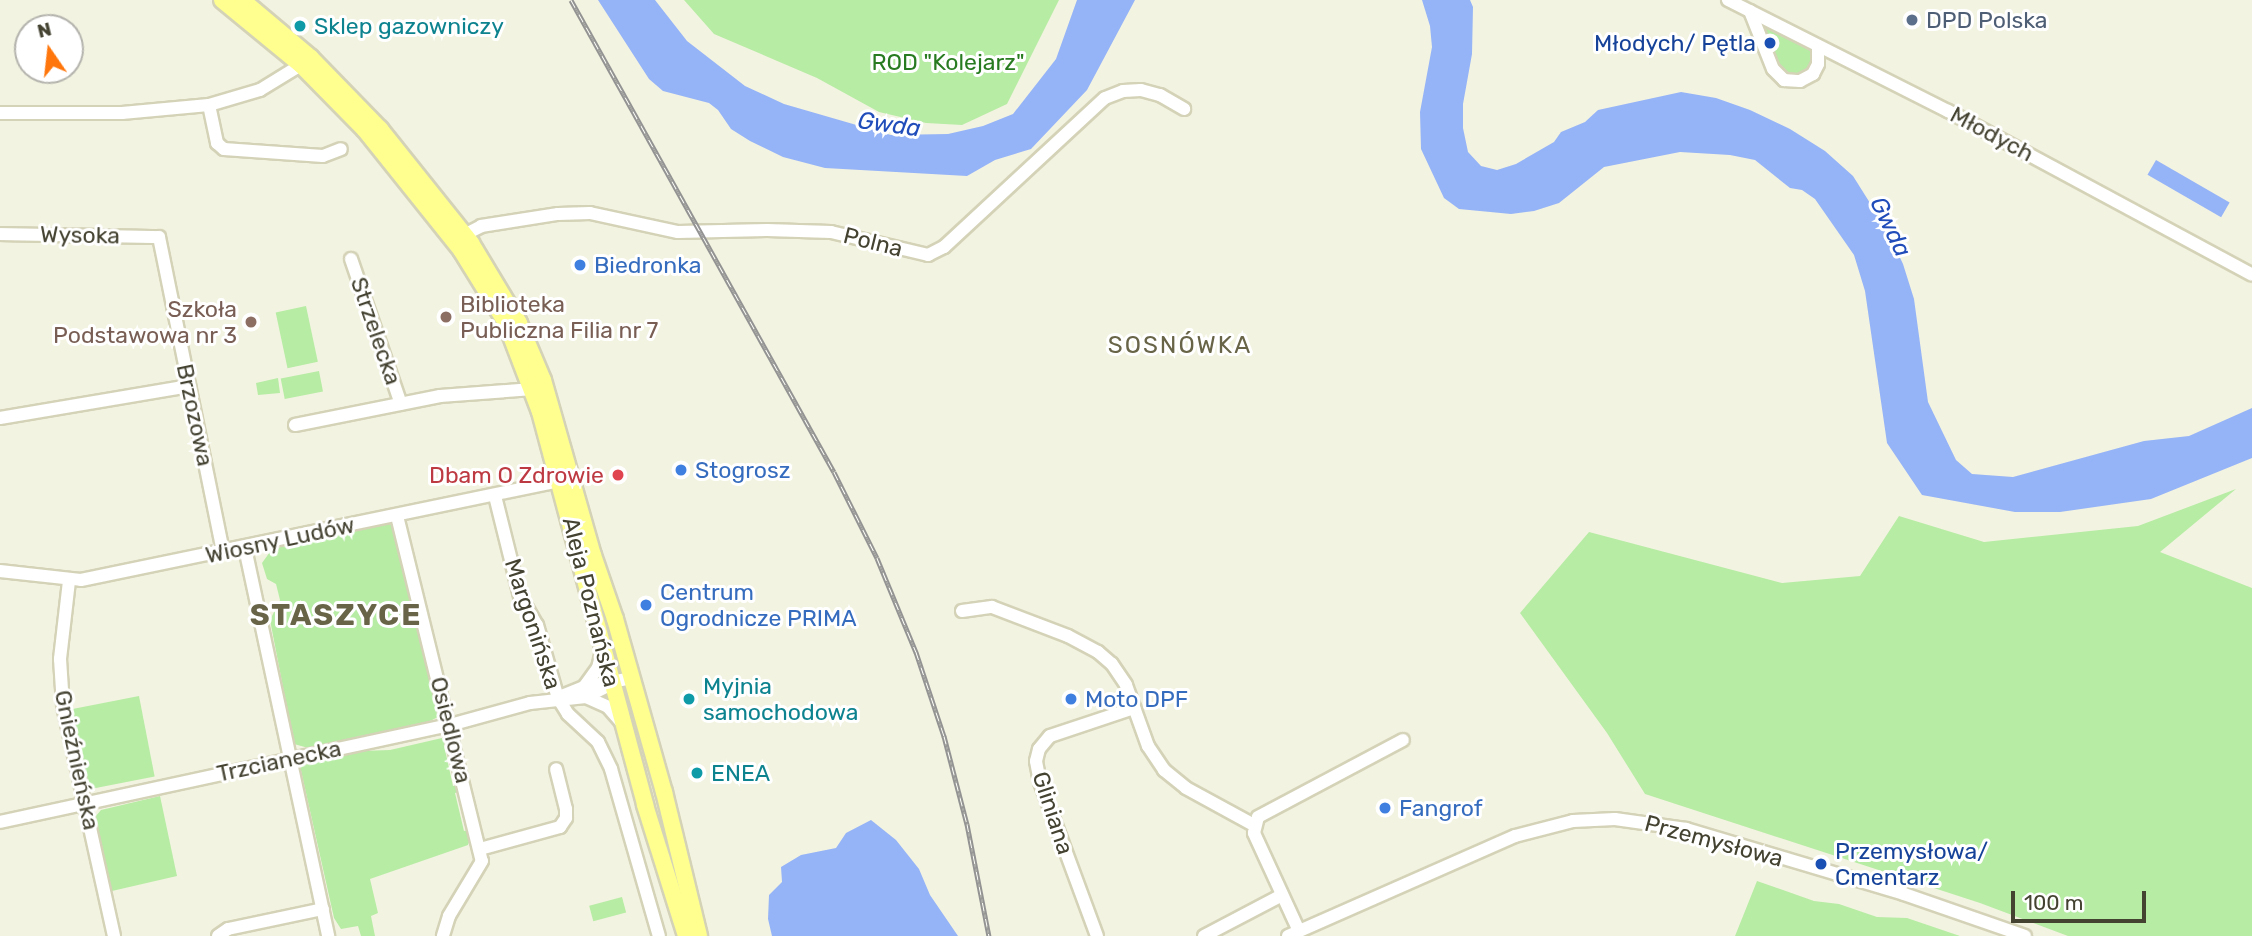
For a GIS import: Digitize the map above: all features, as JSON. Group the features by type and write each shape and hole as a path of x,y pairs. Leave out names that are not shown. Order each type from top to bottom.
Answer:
{"main road":[{"name":"Aleja Poznańska","path":"222,0 306,61"},
{"name":"Aleja Poznańska","path":"242,0 306,61 462,242 511,306 538,368 632,678 699,936"},
{"name":"Aleja Poznańska","path":"462,242 504,319 533,389 601,650 686,936"},
{"path":"632,758 646,777 660,779"}],"street":[{"name":"Młodych","path":"1728,0 1976,125 2252,275"},
{"path":"1750,11 1773,69 1784,80 1800,81 1813,74 1818,64 1818,46"},
{"path":"0,113 122,113 209,105 260,90 306,61"},
{"name":"Polna","path":"462,242 497,223 558,214 590,213 678,232 831,232 928,255 944,247 1105,98 1123,91 1146,90 1184,109"},
{"path":"209,105 217,143 224,149 323,156 341,149"},
{"name":"Wysoka","path":"0,234 159,237"},
{"name":"Brzozowa","path":"159,237 223,552"},
{"name":"Strzelecka","path":"351,259 401,404"},
{"path":"0,418 189,386"},
{"name":"Strzelecka","path":"295,425 440,396 533,389"},
{"name":"Wiosny Ludów","path":"0,571 69,581 245,548 559,481"},
{"name":"Margonińska","path":"495,496 520,596 537,625 558,698 568,714 598,742 608,761 659,936"},
{"name":"Osiedlowa","path":"397,516 480,849 481,867 449,915 443,936"},
{"path":"245,548 328,936"},
{"name":"Gnieźnieńska","path":"69,581 60,674 63,706 114,936"},
{"path":"962,611 992,607 1086,644 1112,664 1126,685 1148,746 1164,770 1186,788 1254,825"},
{"path":"601,650 597,668 585,692 608,707 622,723"},
{"name":"Trzcianecka","path":"0,822 450,725 632,678"},
{"name":"Gliniana","path":"1097,936 1040,782 1036,761 1040,748 1050,736 1134,708"},
{"path":"1294,934 1282,895 1254,833 1254,825 1264,812 1403,740"},
{"path":"480,849 561,827 566,818 566,809 556,769"},
{"name":"Przemysłowa","path":"1294,934 1515,836 1573,821 1615,819 1686,829 1904,894 2025,936"},
{"path":"1204,936 1282,895"},
{"path":"218,936 228,929 323,909"}],"green space":[{"name":"ROD \"Kolejarz\"","path":"684,0 1059,0 1007,104 962,125 926,123 879,112 817,78 714,34"},
{"path":"1765,24 1814,52 1814,60 1806,74 1792,77 1777,70 1773,46 1761,27"},
{"path":"306,306 318,362 288,368 276,312"},
{"path":"319,371 323,392 285,399 281,378"},
{"path":"278,378 280,393 258,395 256,383"},
{"path":"2236,489 2160,552 2252,588 2252,936 2068,936 1980,903 1645,794 1607,733 1520,613 1589,532 1782,583 1860,576 1899,516 1984,542 2138,526"},
{"path":"388,523 395,527 440,716 426,723 312,749 294,744 270,620 280,600 276,584 267,579 262,563 272,549"},
{"path":"139,696 155,776 87,790 71,709"},
{"path":"442,738 447,744 444,745 453,786 458,785 459,792 455,793 464,831 469,830 471,836 468,845 370,879 378,913 371,916 375,936 361,936 358,926 341,929 334,918 300,766 360,751 390,750"},
{"path":"160,796 177,876 112,891 95,817 101,810"},
{"path":"1757,881 1814,901 1839,904 1877,917 1907,918 1960,936 1735,936"},
{"path":"622,897 626,912 593,921 589,906"}],"water":[{"path":"598,0 655,0 687,41 745,86 784,104 891,135 948,134 983,126 1013,114 1056,59 1077,0 1135,0 1087,90 1031,149 995,160 967,176 825,168 783,157 731,129 718,110 709,103 663,91 649,79"},
{"path":"1422,0 1470,0 1473,7 1472,54 1463,104 1463,128 1468,152 1481,166 1497,170 1516,164 1554,142 1561,132 1585,122 1598,110 1681,92 1716,98 1750,110 1790,129 1825,151 1853,176 1887,230 1903,264 1914,299 1928,402 1956,460 1972,474 2013,477 2144,441 2189,436 2252,408 2252,458 2151,499 2060,512 2015,512 1922,495 1887,443 1865,291 1854,255 1815,199 1802,190 1790,188 1755,160 1730,155 1680,152 1604,167 1559,203 1534,211 1511,214 1459,209 1444,198 1421,149 1420,112 1432,47 1430,26"},
{"path":"2156,160 2230,202 2221,217 2148,175"},
{"path":"871,820 896,840 919,869 930,895 958,936 772,936 768,919 769,895 782,882 781,867 801,855 836,848 846,833"}],"railway":[{"path":"571,0 834,472 877,558 916,652 944,736 967,824 989,936"}],"place":[{"name":"DPD Polska","path":"1912,20"},
{"name":"Sklep gazowniczy","path":"300,26"},
{"name":"Młodych/ Pętla","path":"1770,43"},
{"name":"Biedronka","path":"580,265"},
{"name":"Biblioteka Publiczna Filia nr 7","path":"446,317"},
{"name":"Szkoła Podstawowa nr 3","path":"251,322"},
{"name":"Stogrosz","path":"681,470"},
{"name":"Dbam O Zdrowie","path":"618,475"},
{"name":"Centrum Ogrodnicze PRIMA","path":"646,605"},
{"name":"Myjnia samochodowa","path":"689,699"},
{"name":"Moto DPF","path":"1071,699"},
{"name":"ENEA","path":"697,773"},
{"name":"Fangrof","path":"1385,808"},
{"name":"Przemysłowa/ Cmentarz","path":"1821,864"}],"district":[{"name":"SOSNÓWKA","path":"1180,346"},
{"name":"STASZYCE","path":"336,615"}],"water label":[{"name":"Gwda","path":"889,125"},
{"name":"Gwda","path":"1890,227"}]}
